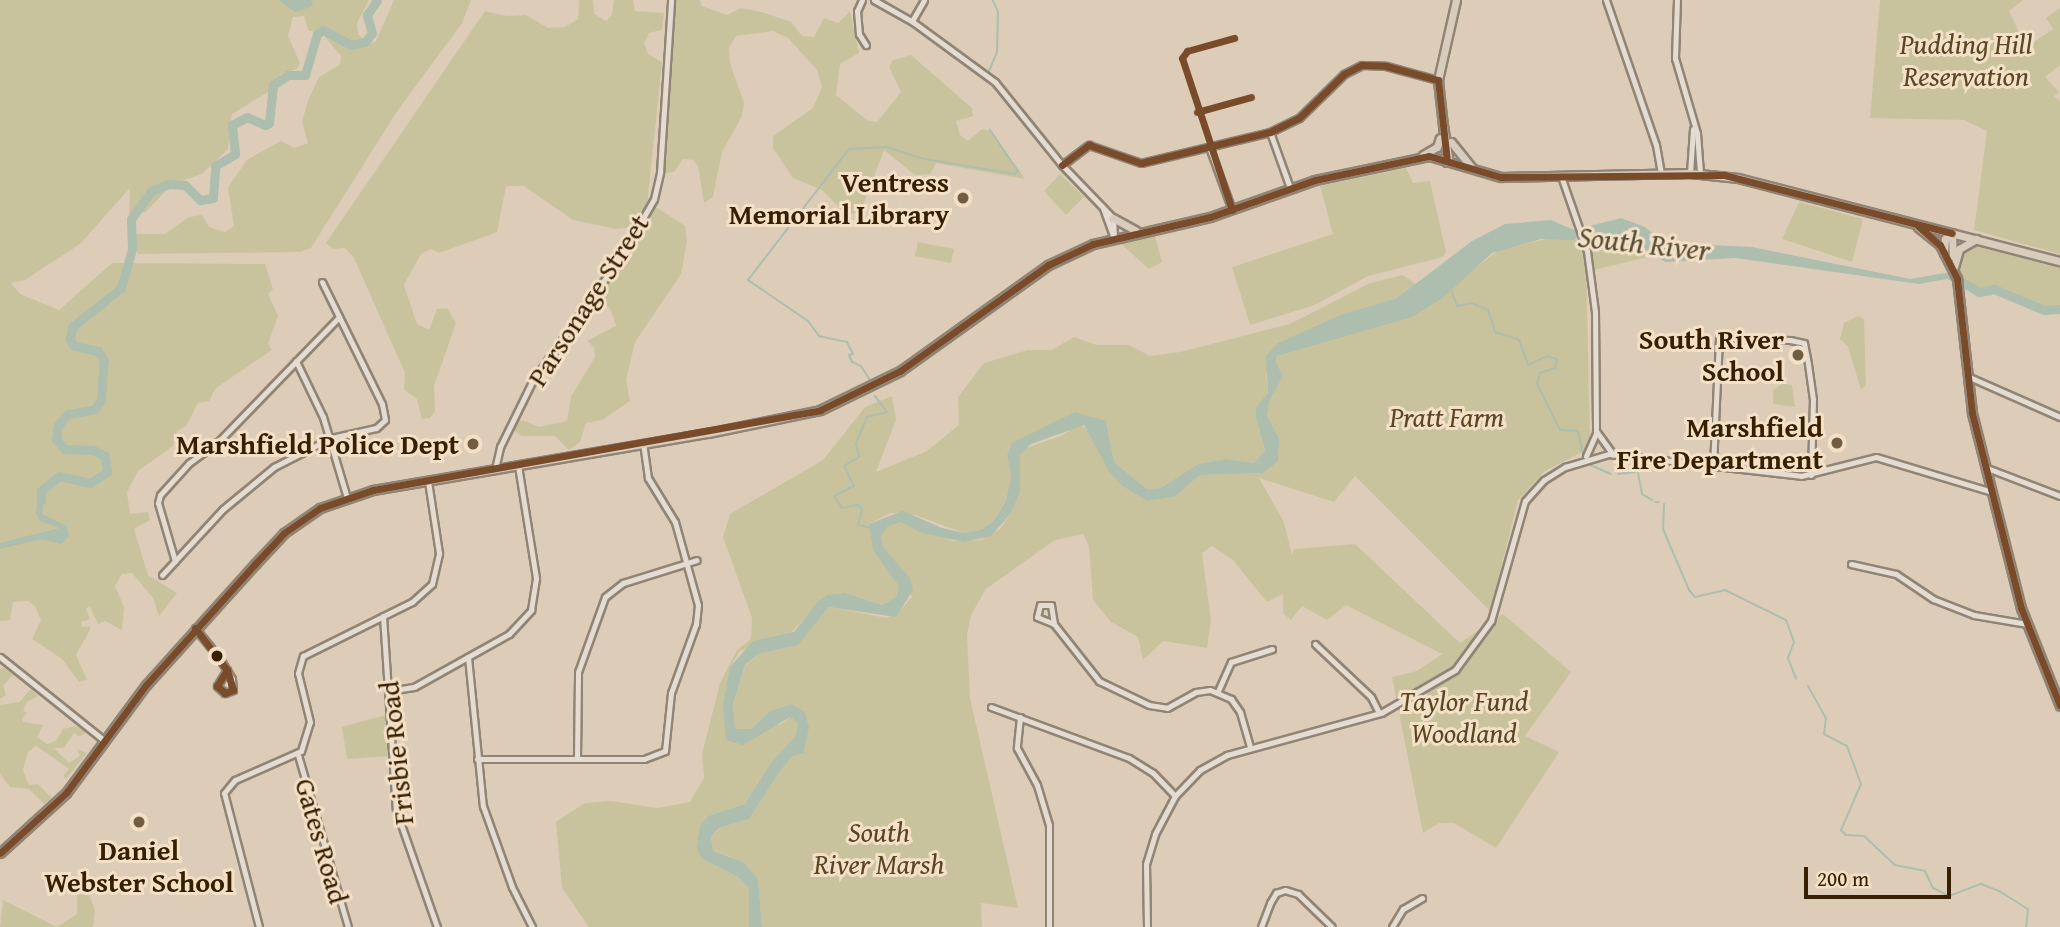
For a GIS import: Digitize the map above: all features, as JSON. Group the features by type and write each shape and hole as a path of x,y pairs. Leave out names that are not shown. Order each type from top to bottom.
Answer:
{"main road":[{"path":"0,853 56,803 195,628 284,533 320,508 347,498 428,481 772,422 843,401 900,371 1058,259 1114,238 1232,210 1290,188 1411,157 1437,147 1440,130 1438,80 1456,0"},
{"path":"1440,117 1448,139 1475,171"},
{"path":"1440,130 1447,162"},
{"path":"1447,162 1448,139"},
{"path":"1411,157 1447,162 1502,177 1700,173 1746,179 2060,261"},
{"path":"1113,218 1125,229 1140,232"},
{"path":"1915,224 1944,253 1955,273"},
{"path":"1944,253 1945,239 1952,233"},
{"path":"1952,233 1966,375 1992,492 2027,624 2060,706"},
{"path":"1955,273 1959,248 1976,239"}],"street":[{"name":"Parsonage Street","path":"495,469 500,447 532,382 622,255 654,199 660,172 671,0"},
{"path":"862,0 859,25 866,45"},
{"path":"874,0 912,21 995,82 1062,165 1113,218 1114,238"},
{"path":"912,21 924,0"},
{"path":"1606,0 1656,145 1661,173"},
{"path":"1677,0 1675,58 1693,129 1700,173"},
{"path":"1062,165 1089,145 1141,163 1270,132 1299,118 1357,66 1386,66 1438,80"},
{"path":"1690,173 1693,129"},
{"path":"1270,132 1290,188"},
{"path":"1209,147 1232,210"},
{"path":"1561,176 1584,239 1595,312 1596,431 1585,458"},
{"path":"1103,208 1114,238"},
{"path":"162,575 257,479 331,438 376,428 385,420 382,404 323,282"},
{"path":"176,561 158,503 160,495 339,317"},
{"path":"1713,466 1719,338 1804,343 1813,399 1811,475"},
{"path":"296,361 331,438 347,498"},
{"path":"1966,375 2060,417"},
{"path":"1596,431 1613,454"},
{"path":"477,759 651,758 665,751 671,693 699,612 672,514 649,482 643,444"},
{"path":"1147,927 1146,864 1154,834 1175,796 1200,770 1250,746 1379,713 1429,689 1466,659 1486,629 1500,597 1525,501 1544,480 1585,458 1613,454 1811,475 1857,460 1885,458 1992,492"},
{"path":"388,691 414,687 514,631 534,601 536,578 518,466"},
{"path":"1987,468 2060,496"},
{"path":"259,927 224,793 235,780 298,755 310,722 298,673 300,661 311,650 422,595 439,568 428,481"},
{"path":"576,758 578,672 605,597 623,583 697,560"},
{"path":"1851,564 1896,574 1933,599 1974,615 2027,624"},
{"name":"Frisbie Road","path":"383,616 397,810 437,927"},
{"path":"1054,624 1099,681 1149,705 1167,708 1196,692 1218,691 1237,706 1250,746"},
{"path":"195,628 227,670"},
{"path":"1315,644 1371,697 1379,713"},
{"path":"1218,691 1231,662 1272,649"},
{"path":"0,657 105,741"},
{"path":"468,657 484,812 512,887 532,927"},
{"path":"991,707 1139,763 1175,796"},
{"path":"1020,717 1017,748 1043,801 1050,836 1049,927"},
{"name":"Gates Road","path":"298,755 348,927"},
{"path":"1261,927 1276,893 1285,890 1298,894 1332,927"},
{"path":"1392,927 1403,909 1422,898"}],"green space":[{"path":"0,0 369,0 357,23 358,34 369,44 376,41 394,0 471,0 462,23 396,113 311,248 300,252 138,254 133,234 165,234 189,217 202,215 209,227 225,232 234,226 228,187 247,160 281,141 294,148 308,143 302,122 308,100 319,77 340,65 341,56 321,32 309,31 304,16 293,17 288,36 300,63 297,69 281,74 268,92 232,114 228,149 202,174 172,184 146,212 129,214 130,188 80,244 25,280 11,283 20,294 59,310 112,263 265,264 273,289 268,294 278,316 268,344 272,350 216,388 209,401 198,403 186,426 177,431 173,446 138,471 127,492 130,514 148,512 150,520 134,529 148,575 177,593 159,616 153,598 132,573 122,574 115,586 124,607 122,630 105,621 98,624 90,607 86,608 90,619 81,622 82,627 90,626 90,630 76,655 87,680 79,682 62,659 32,639 41,620 35,606 28,601 13,602 10,620 0,621"},
{"path":"579,0 593,0 594,14 606,21 612,15 614,0 633,0 635,11 664,13 662,30 649,33 644,43 648,54 662,62 647,206 633,227 616,229 573,220 524,186 506,186 497,232 439,253 431,249 421,254 404,285 417,324 429,330 437,309 447,308 456,323 434,386 435,411 430,418 422,419 417,399 404,390 405,373 354,258 345,248 333,249 326,243 485,11 507,16 526,15 548,28 565,27 578,19"},
{"path":"673,0 700,0 702,6 727,15 741,8 762,12 791,22 802,36 814,37 824,18 838,23 850,11 859,53 840,64 836,95 867,120 877,122 901,92 889,67 893,60 911,55 972,108 973,116 956,121 960,135 968,141 982,129 991,131 1025,179 936,163 930,174 915,175 884,150 861,211 853,214 843,211 822,190 793,178 773,148 773,136 813,108 822,87 817,70 788,38 773,31 736,36 729,48 730,63 744,103 742,116 722,152 713,197 704,203 698,166 693,160 683,159 674,172 662,174"},
{"name":"Pudding Hill Reservation","path":"1880,0 2023,0 2009,11 2026,47 2053,29 2046,18 2060,8 2060,65 2045,77 2059,92 2054,96 2060,101 2060,254 1974,230 1987,131 1964,120 1870,118"},
{"path":"1406,168 1413,183 1430,181 1446,252 1443,257 1368,276 1315,305 1250,325 1232,267 1333,234 1320,186"},
{"path":"1060,174 1084,197 1066,215 1044,191"},
{"path":"1799,202 1863,219 1852,262 1782,239"},
{"path":"656,207 685,226 687,241 681,274 635,342 626,380 630,401 602,420 586,423 580,442 569,450 555,436 522,436 514,431 516,423 522,420 539,427 567,421 571,397 595,357 594,347 587,341 616,326 610,308 597,299 633,253"},
{"path":"1588,234 1603,244 1628,244 1652,256 1586,272 1590,438 1586,450 1545,471 1518,500 1490,611 1355,476 1334,502 1259,478 1284,522 1292,555 1294,549 1355,544 1460,643 1503,614 1571,672 1525,736 1559,752 1496,848 1454,823 1439,823 1423,833 1392,677 1417,671 1442,654 1346,605 1327,620 1302,606 1291,620 1283,613 1283,594 1267,602 1233,560 1212,546 1202,553 1211,620 1207,648 1163,641 1143,660 1138,637 1111,622 1093,600 1089,546 1083,534 1055,540 986,589 971,615 967,635 970,698 1018,908 981,903 982,927 762,927 758,879 731,857 713,851 711,837 720,828 749,819 781,770 792,757 804,753 809,728 791,704 770,711 751,729 735,729 733,705 745,666 758,654 798,645 829,607 887,618 900,610 912,597 883,547 881,536 888,525 901,522 953,541 981,540 1000,529 1011,513 1020,493 1020,455 1024,449 1063,435 1078,424 1090,431 1122,486 1147,501 1174,497 1200,475 1263,473 1269,468 1279,438 1267,416 1273,358 1352,328 1412,317 1500,249 1551,238 1583,239"},
{"path":"1155,236 1162,262 1149,269 1120,243"},
{"path":"918,242 954,249 951,263 915,256"},
{"path":"1974,246 2060,268 2060,308 2044,308 1998,287 1991,296 1982,295 1963,280 1958,265 1962,251"},
{"path":"1403,275 1417,285 1397,298 1278,343 1266,375 1268,393 1256,418 1265,450 1254,463 1226,459 1198,464 1161,488 1147,489 1114,462 1106,421 1059,423 1012,444 1007,455 1011,475 1006,501 992,523 980,530 964,533 915,515 890,513 869,524 899,586 896,597 883,605 845,593 808,614 790,634 740,651 730,667 726,740 781,724 790,717 798,723 796,736 772,761 745,804 708,816 700,825 701,858 738,877 749,888 749,927 589,927 562,888 556,822 585,803 611,801 657,808 690,802 704,778 702,754 720,683 737,650 751,639 752,618 723,537 730,514 823,460 865,407 892,396 896,420 876,472 927,451 959,425 958,397 984,363 1028,350 1052,350 1074,337 1097,345 1129,345 1150,356 1180,352 1290,324 1370,283"},
{"path":"1858,316 1864,319 1866,385 1861,390 1848,347 1840,339 1844,323"},
{"path":"1783,383 1792,385 1795,407 1773,404 1773,390"},
{"path":"4,668 13,675 3,686 6,695 0,699 0,669"},
{"path":"31,689 38,696 27,702 23,710 27,713 22,718 23,722 43,725 37,737 47,744 56,741 63,729 75,726 86,732 80,737 74,733 64,748 54,748 69,763 80,756 77,749 87,753 66,779 63,776 69,769 36,746 28,752 23,770 29,785 38,784 52,798 44,804 29,789 10,787 0,774 0,705 19,702"},
{"path":"386,715 392,756 347,759 342,727"},
{"path":"89,894 95,910 93,927 57,927 77,914 77,895"},
{"path":"3,900 57,927 0,927"}],"water":[{"path":"279,0 311,0 313,6 295,12"},
{"path":"1621,218 1645,227 1664,243 1752,247 1910,279 1951,272 1952,278 1919,284 1735,258 1666,262 1628,244 1598,243 1588,234 1572,240 1541,239 1492,253 1443,298 1412,317 1277,356 1275,361 1283,376 1269,401 1267,416 1279,438 1278,461 1263,473 1200,475 1174,497 1147,501 1122,486 1109,471 1084,425 1031,444 1020,455 1020,493 1011,513 991,536 964,542 922,533 901,522 888,526 881,536 883,547 910,578 913,590 896,617 829,607 798,645 758,654 745,665 733,705 735,729 751,729 770,711 791,704 805,712 809,728 804,753 792,757 781,770 749,819 719,828 711,837 713,851 743,862 758,879 762,927 749,927 749,888 738,877 701,858 697,847 700,825 708,816 745,804 772,761 796,736 798,723 790,717 743,745 726,740 723,705 730,667 753,641 794,632 818,601 828,595 845,593 882,605 896,597 899,586 873,550 869,524 903,511 942,528 964,533 980,530 992,523 1006,501 1011,475 1007,455 1012,443 1075,412 1106,421 1114,462 1147,489 1161,488 1198,464 1226,459 1254,463 1265,450 1256,408 1268,393 1266,356 1278,343 1341,315 1397,298 1472,241 1505,224 1551,220 1574,230"},
{"path":"39,487 45,491 42,514 67,526 69,537 61,544 41,539 0,549 0,543 60,528 40,521 36,513"}],"waterway":[{"path":"41,500 41,491 59,476 90,483 107,472 105,456 93,450 65,449 56,439 58,425 68,414 95,409 101,400 104,361 98,351 74,346 70,339 72,327 121,288 132,249 131,219 151,191 168,184 185,185 200,200 213,198 215,166 235,154 232,125 247,117 265,125 269,123 273,85 288,75 305,75 317,34 323,30 351,45 365,42 372,33 367,15 377,0"},
{"path":"989,71 997,52 998,12 993,0"},
{"path":"870,380 861,366 852,362 849,355 853,354 847,342 819,336 808,321 748,280 849,149 887,147 925,159 1015,174 1018,171 990,130"},
{"name":"South River","path":"1950,275 1979,292 1994,289 2044,310 2060,309"},
{"path":"1451,290 1457,306 1472,303 1488,310 1495,332 1519,340 1528,365 1547,356 1557,359 1555,368 1540,373 1537,384 1560,430 1578,431 1583,454"},
{"path":"871,528 858,525 862,509 858,505 842,508 834,496 854,486 844,466 859,457 856,443 867,417 887,412 875,396"},
{"path":"1586,463 1611,474"},
{"path":"1618,474 1635,472"},
{"path":"1638,473 1642,494 1652,500"},
{"path":"1664,504 1663,529 1689,590 1695,597 1725,590 1786,620 1794,642 1788,658 1796,679"},
{"path":"1808,686 1826,718 1824,734 1847,746 1861,784 1841,830 1846,835 1864,836 1895,865 1925,871 1933,888 1949,896 1981,884 1999,891 2028,909 2026,927"}],"transit line":[{"path":"1232,210 1182,58 1187,51 1234,38"},
{"path":"1062,165 1089,145 1141,163 1270,132 1299,118 1344,74 1362,65 1386,66 1438,80"},
{"path":"1438,80 1447,162"},
{"path":"1197,112 1251,97"},
{"path":"0,853 66,793 146,685 255,564 284,533 320,508 373,490 820,410 900,371 1048,265 1093,244 1210,217 1315,180 1429,156 1501,177 1724,175 1952,233"},
{"path":"1918,226 1940,245 1957,279 1972,413 2021,608 2060,706"},
{"path":"195,628 227,670"},
{"path":"227,670 233,690 225,693 217,686 227,670"}],"place":[{"name":"Ventress Memorial Library","path":"963,198"},
{"name":"South River School","path":"1798,355"},
{"name":"Marshfield Fire Department","path":"1837,443"},
{"name":"Marshfield Police Dept","path":"473,444"},
{"name":"Daniel Webster School","path":"139,822"}],"park label":[{"name":"Pratt Farm","path":"1447,417"},
{"name":"Taylor Fund Woodland","path":"1464,717"},
{"name":"South River Marsh","path":"879,848"}]}
